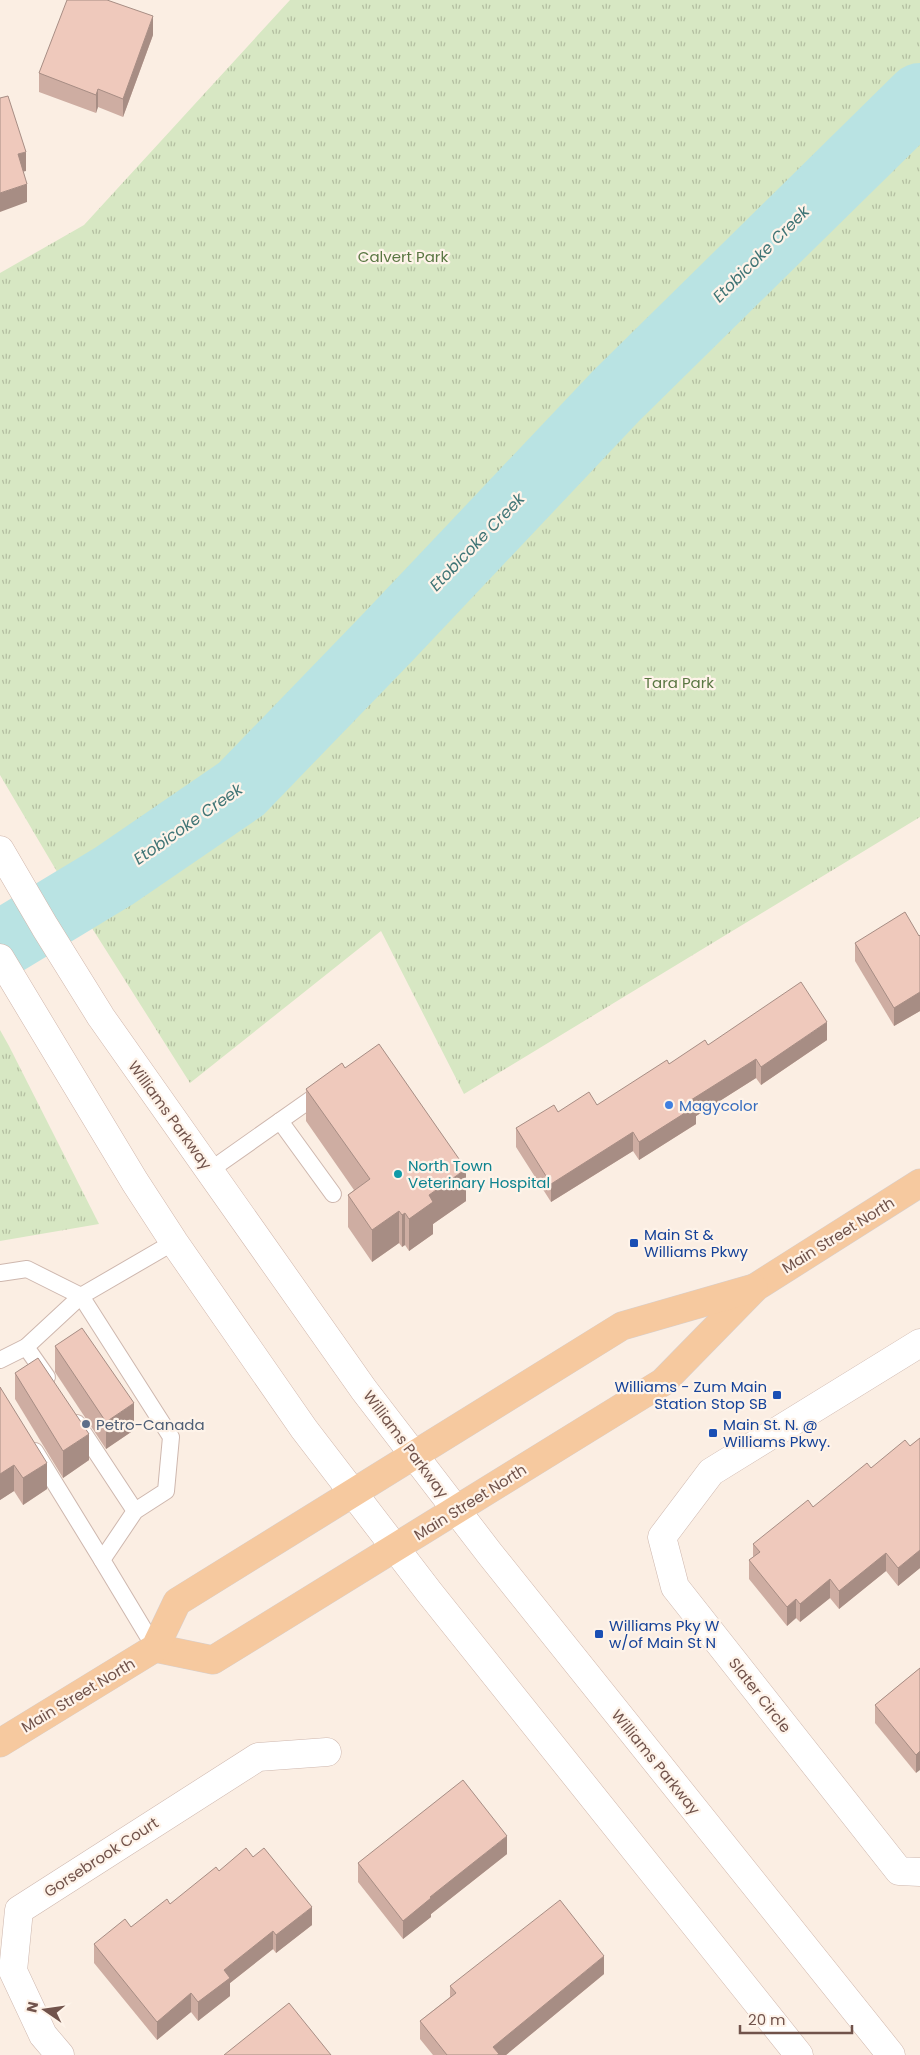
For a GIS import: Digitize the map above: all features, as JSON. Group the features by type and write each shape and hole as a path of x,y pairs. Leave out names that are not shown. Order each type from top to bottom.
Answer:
{"main road":[{"name":"Williams Parkway","path":"0,850 100,1018 364,1390 456,1510 891,2055"},
{"path":"0,958 174,1242 304,1429 395,1548 800,2055"},
{"name":"Main Street North","path":"155,1648 213,1660 663,1382 756,1287 920,1183"},
{"name":"Main Street North","path":"0,1743 155,1648 177,1602 622,1326 756,1287"},
{"name":"Slater Circle","path":"920,1343 711,1472 662,1537 675,1587 899,1871 920,1872"},
{"name":"Gorsebrook Court","path":"60,2055 43,2035 13,1971 19,1910 258,1757 327,1752"}],"lane":[{"path":"209,1170 327,1088"},
{"path":"280,1122 333,1194"},
{"path":"0,1360 26,1347 81,1296 174,1242"},
{"path":"0,1273 27,1269 81,1296 171,1437 166,1491 135,1511 102,1560"},
{"path":"26,1347 54,1388"},
{"path":"70,1412 135,1511"},
{"path":"26,1436 155,1648"}],"green space":[{"path":"290,0 920,0 920,817 464,1094 381,931 190,1083 66,887 0,775 0,273 84,225"},
{"path":"0,1030 9,1046 99,1224 0,1241"}],"building":[{"path":"67,0 107,0 153,16 123,99 98,89 96,95 39,73"},
{"path":"8,96 26,152 18,154 27,184 0,193 0,98"},
{"path":"905,912 920,935 920,992 894,1008 855,943"},
{"path":"801,982 827,1022 761,1067 756,1059 691,1100 696,1106 639,1142 633,1132 551,1184 516,1128 554,1105 558,1112 589,1092 597,1105 667,1060 669,1064 705,1040 708,1045"},
{"name":"North Town Veterinary Hospital","path":"379,1044 466,1169 429,1195 433,1202 409,1219 405,1213 402,1215 399,1211 372,1230 348,1195 370,1179 306,1089 342,1063 345,1068"},
{"path":"82,1328 134,1403 106,1422 55,1346"},
{"path":"38,1358 89,1434 63,1451 15,1373"},
{"path":"0,1387 47,1463 23,1478 14,1465 0,1474"},
{"path":"920,1438 920,1550 898,1568 886,1553 839,1591 830,1579 800,1604 796,1599 787,1607 749,1560 760,1552 753,1544 808,1500 813,1507 867,1463 871,1468 905,1440 910,1446"},
{"path":"920,1668 920,1751 916,1755 875,1705"},
{"path":"463,1780 507,1836 403,1921 358,1863"},
{"path":"246,1848 253,1857 264,1848 312,1907 276,1935 273,1931 224,1970 230,1978 198,2002 191,1993 157,2022 94,1944 125,1919 131,1927 167,1899 170,1904 216,1867 219,1871"},
{"path":"560,1900 604,1956 493,2047 499,2054 447,2055 420,2021 456,1993 450,1986"},
{"path":"289,2003 331,2055 224,2055"}],"waterway":[{"name":"Etobicoke Creek","path":"0,945 114,876 241,789 616,396 920,97"}],"place":[{"name":"Magycolor","path":"669,1105"},
{"name":"North Town Veterinary Hospital","path":"398,1174"},
{"name":"Main St & Williams Pkwy","path":"634,1243"},
{"name":"Williams - Zum Main Station Stop SB","path":"777,1395"},
{"name":"Petro-Canada","path":"86,1424"},
{"name":"Main St. N. @ Williams Pkwy.","path":"713,1433"},
{"name":"Williams Pky W w/of Main St N","path":"599,1634"}],"park label":[{"name":"Calvert Park","path":"403,256"},
{"name":"Tara Park","path":"679,682"}]}
